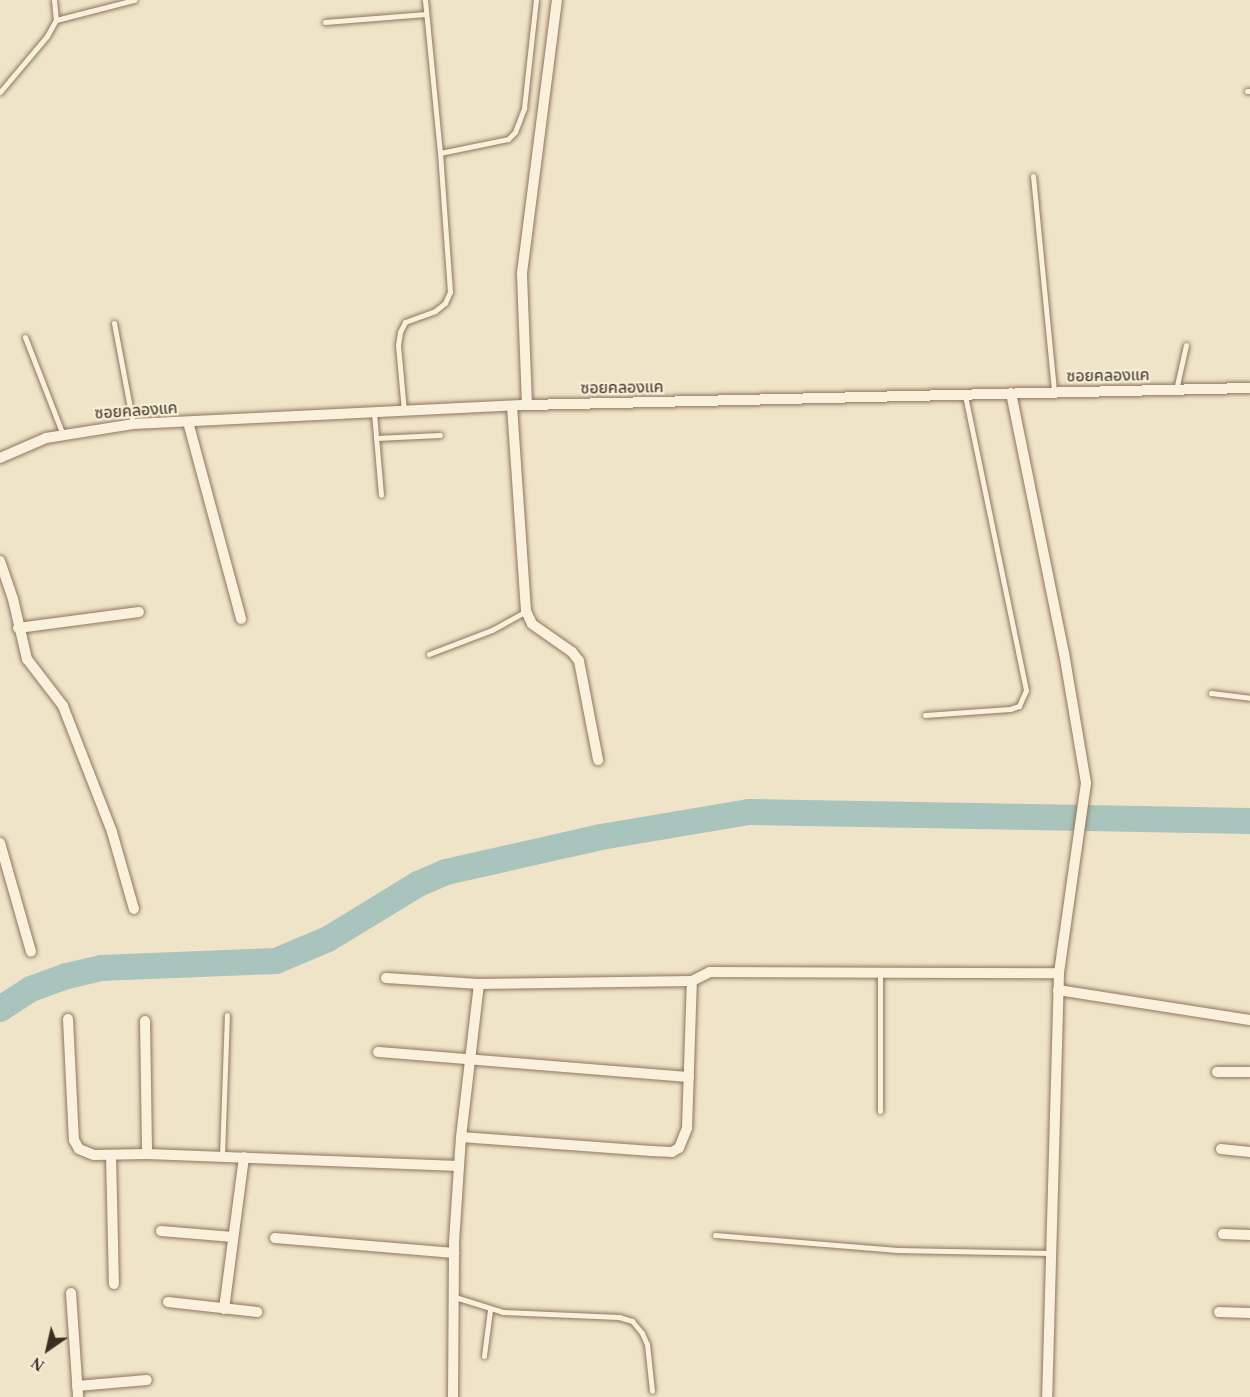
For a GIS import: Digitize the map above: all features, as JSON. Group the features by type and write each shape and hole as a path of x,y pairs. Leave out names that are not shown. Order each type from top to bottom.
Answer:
{"street":[{"path":"527,405 522,273 558,0"},
{"name":"ซอยคลองแค","path":"0,458 46,438 133,423 527,405 1250,388"},
{"path":"1011,393 1066,665 1084,770 1085,804 1078,836 1059,973 1047,1397"},
{"path":"512,406 526,611 532,624 572,652 579,662 598,760"},
{"path":"188,422 241,619"},
{"path":"0,561 13,599 27,659 63,706 112,832 134,909"},
{"path":"18,628 139,612"},
{"path":"0,843 31,952"},
{"path":"386,978 479,984 692,981 710,972 1059,973"},
{"path":"461,1137 672,1152 679,1148 687,1128 692,981"},
{"path":"453,1397 454,1252 459,1166 479,984"},
{"path":"1058,990 1250,1020"},
{"path":"68,1019 74,1140 79,1149 94,1155 147,1154 459,1166"},
{"path":"145,1021 147,1154"},
{"path":"378,1052 689,1077"},
{"path":"1217,1072 1250,1072"},
{"path":"1221,1149 1250,1152"},
{"path":"111,1155 114,1284"},
{"path":"224,1309 244,1157"},
{"path":"161,1231 233,1237"},
{"path":"1223,1234 1250,1234"},
{"path":"275,1238 454,1252"},
{"path":"71,1293 78,1391 147,1380"},
{"path":"168,1302 257,1312"},
{"path":"1219,1312 1250,1314"}],"lane":[{"path":"0,92 47,36 56,20 54,0"},
{"path":"56,20 134,0"},
{"path":"404,411 398,345 400,332 405,322 435,311 445,303 450,292 440,153 424,0"},
{"path":"440,153 508,139 515,132 524,108 536,0"},
{"path":"325,22 426,14"},
{"path":"1033,176 1054,392"},
{"path":"114,323 133,423"},
{"path":"25,337 63,435"},
{"path":"1176,390 1186,345"},
{"path":"925,715 1010,709 1019,706 1026,690 965,394"},
{"path":"373,411 381,495"},
{"path":"376,438 440,435"},
{"path":"429,654 492,630 526,611"},
{"path":"1211,693 1250,698"},
{"path":"880,972 880,1111"},
{"path":"222,1158 227,1015"},
{"path":"715,1235 897,1250 1051,1253"},
{"path":"455,1297 490,1310 524,1314 619,1317 632,1321 642,1333 647,1344 652,1391"},
{"path":"484,1356 490,1310"}],"waterway":[{"path":"0,1009 31,989 67,976 101,968 276,961 328,939 418,884 446,872 601,837 749,812 1250,821"}]}
